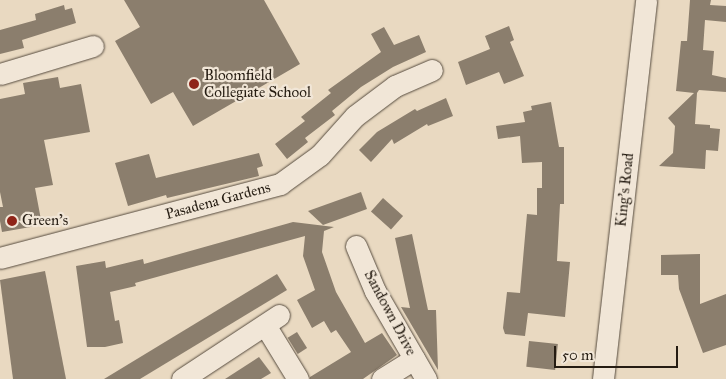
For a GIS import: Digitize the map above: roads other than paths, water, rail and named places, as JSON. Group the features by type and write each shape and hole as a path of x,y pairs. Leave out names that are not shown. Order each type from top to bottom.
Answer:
{"street":[{"name":"King's Road","path":"603,379 646,0"},
{"path":"0,74 94,46"},
{"name":"Pasadena Gardens","path":"0,258 280,184 320,155 355,116 395,86 432,70"},
{"name":"Sandown Drive","path":"356,246 375,291 426,379"},
{"path":"182,379 272,320 298,379"},
{"path":"382,379 414,359"}],"place":[{"name":"Bloomfield Collegiate School","path":"194,84"},
{"name":"Green's","path":"12,221"}]}
